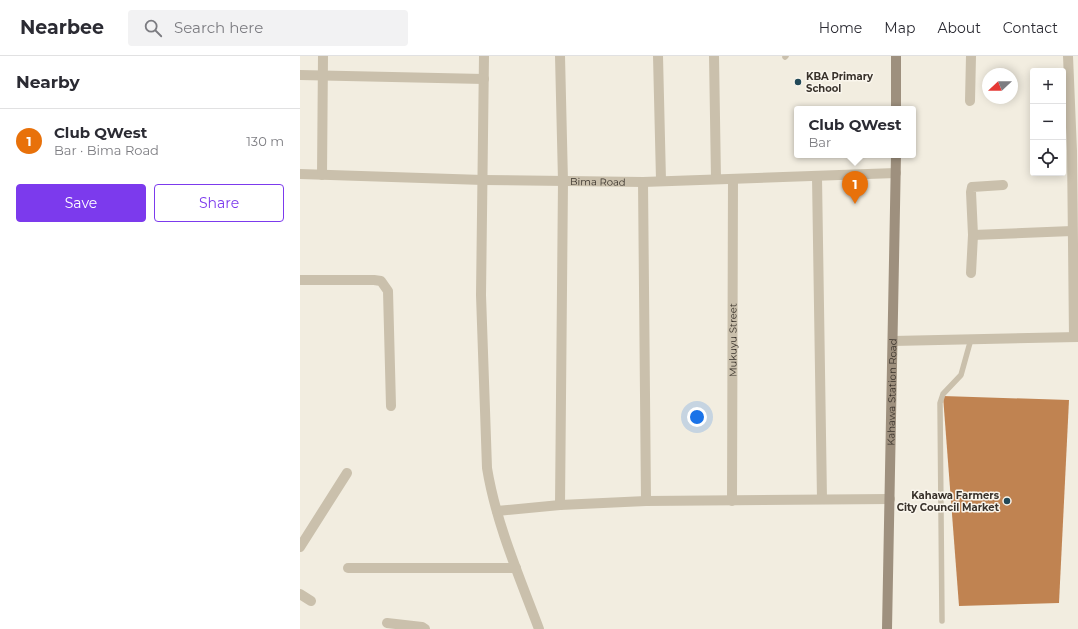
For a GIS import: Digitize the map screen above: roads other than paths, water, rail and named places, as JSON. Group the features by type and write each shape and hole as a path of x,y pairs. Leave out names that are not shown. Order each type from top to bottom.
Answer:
{"street":[{"path":"322,175 323,56"},
{"path":"484,56 481,295 487,468 491,493 516,568 539,629"},
{"path":"560,56 562,182 560,505"},
{"path":"658,56 662,180"},
{"path":"714,56 716,180"},
{"path":"896,56 896,106"},
{"path":"970,101 971,56"},
{"path":"893,341 1076,337 1076,288 1072,231 1075,151 1068,56"},
{"path":"300,75 484,78"},
{"name":"Kahawa Station Road","path":"887,629 896,158"},
{"name":"Bima Road","path":"300,174 562,182 643,182 662,180 817,177 896,173"},
{"path":"817,177 822,499"},
{"name":"Mukuyu Street","path":"732,501 733,179"},
{"path":"643,182 646,501"},
{"path":"971,273 973,236 972,187 1003,185"},
{"path":"973,236 1072,231"},
{"path":"300,280 374,280 381,281 385,285 388,291 391,406"},
{"path":"300,547 347,473"},
{"path":"497,511 560,505 646,501 890,499"},
{"path":"348,568 516,568"},
{"path":"300,594 311,601"},
{"path":"387,623 417,626 425,629"}],"lane":[{"path":"942,621 940,402 943,394 961,376 971,339"}],"place":[{"name":"KBA Primary School","path":"798,82"},
{"name":"Club QWest","path":"855,204"},
{"name":"Kahawa Farmers City Council Market","path":"1007,501"}]}
